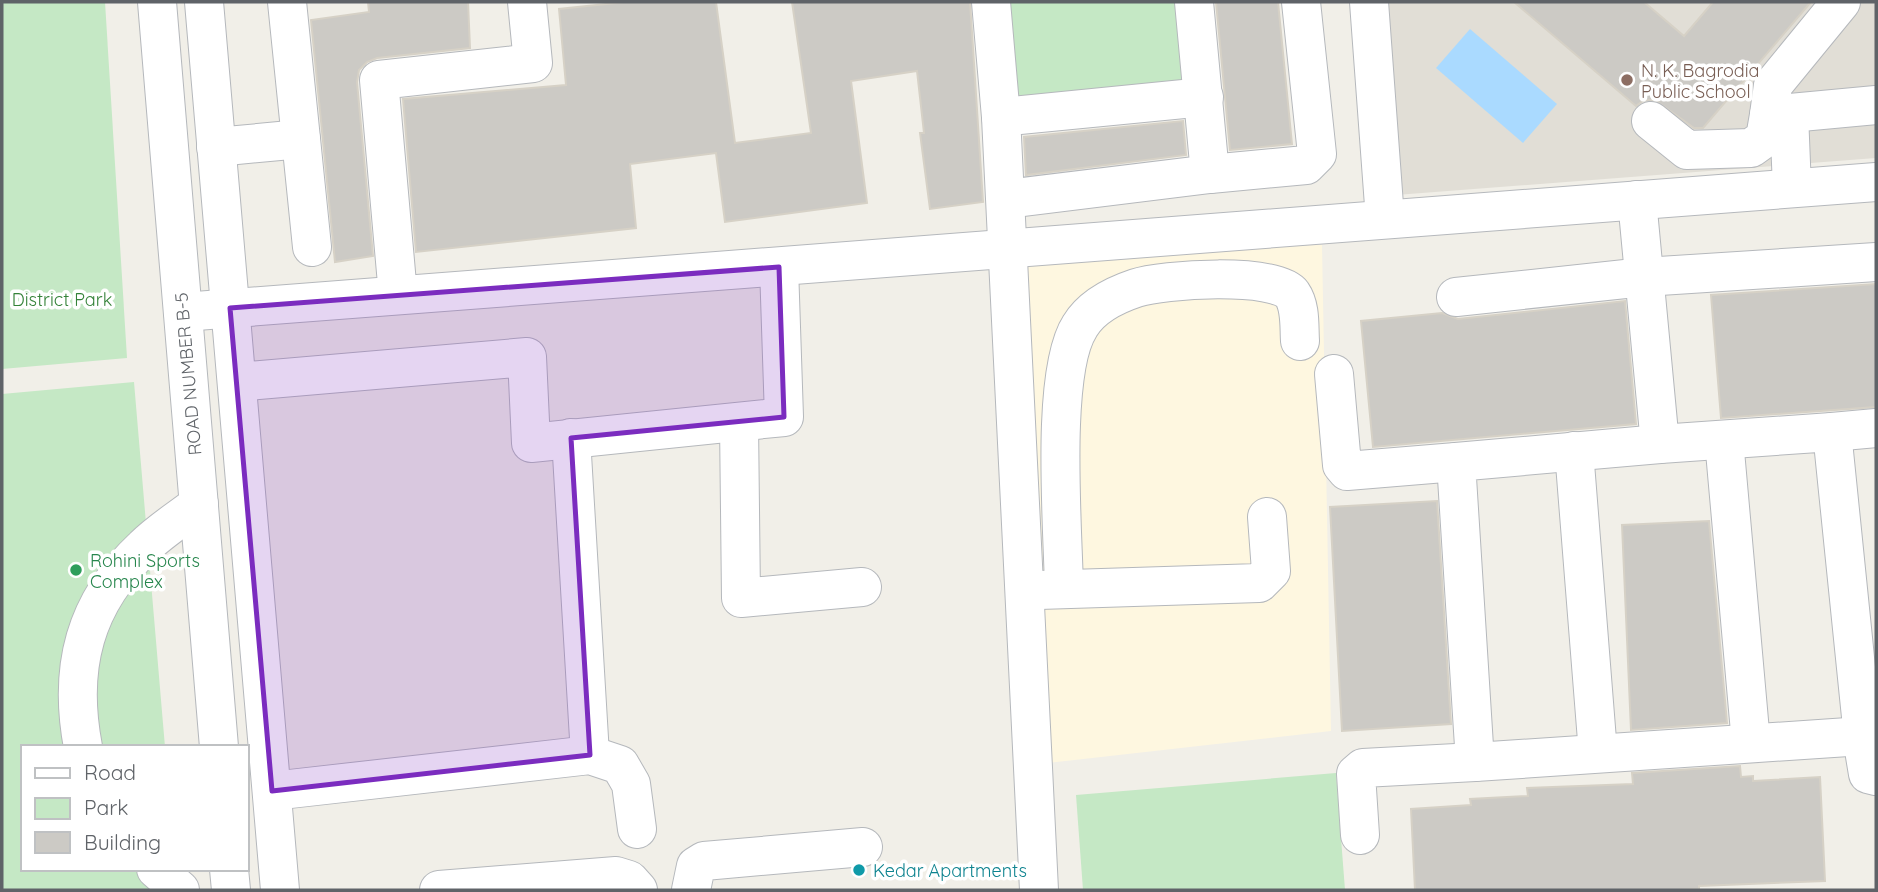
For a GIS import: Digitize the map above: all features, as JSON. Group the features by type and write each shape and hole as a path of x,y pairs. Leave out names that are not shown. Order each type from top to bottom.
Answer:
{"street":[{"name":"ROAD NUMBER B-5","path":"157,2 219,745"},
{"path":"204,2 280,890"},
{"path":"287,2 312,247"},
{"path":"398,295 379,80 533,63 527,2"},
{"path":"991,2 1006,199 1039,890"},
{"path":"1194,2 1210,174"},
{"path":"1006,199 1307,165 1317,155 1301,2"},
{"path":"1369,2 1385,219"},
{"path":"1792,188 1773,85 1841,2"},
{"path":"1001,117 1204,97"},
{"path":"1779,115 1876,105"},
{"path":"1651,121 1688,149 1751,148 1765,138 1779,115"},
{"path":"216,147 301,139"},
{"path":"183,312 1876,182"},
{"path":"1637,200 1660,444"},
{"path":"1226,231 1228,279"},
{"path":"1180,281 1181,236"},
{"path":"1456,297 1644,277 1876,262"},
{"path":"237,382 527,357 531,443 783,418 779,267"},
{"path":"1064,589 1062,384 1068,350 1080,325 1100,304 1138,287 1180,281 1228,279 1283,286 1292,294 1298,306 1300,341"},
{"path":"1334,374 1342,465 1347,471 1876,428"},
{"path":"739,422 741,598 862,587"},
{"path":"1832,432 1863,736 1868,774 1876,776"},
{"path":"572,438 590,755"},
{"path":"1724,440 1751,743"},
{"path":"1574,451 1598,753"},
{"path":"1456,462 1475,762"},
{"path":"83,745 78,722 81,642 105,591 144,547 199,504"},
{"path":"1023,590 1259,583 1271,571 1267,517"},
{"path":"1360,835 1356,775 1363,768 1863,736"},
{"path":"272,791 590,755 620,765 631,784 637,830"},
{"path":"691,890 696,866 704,861 863,847"},
{"path":"158,871 180,890"},
{"path":"229,871 231,890"},
{"path":"439,890 615,876 629,880 638,890"}],"highlighted area":[{"path":"779,267 784,417 571,438 590,755 272,791 230,308"}],"shaded area":[{"name":"N. K. Bagrodia Public School","path":"1375,2 1876,2 1876,158 1383,196"},
{"path":"1322,245 1331,731 1030,765 1008,251"}],"green space":[{"name":"District Park","path":"2,2 105,2 127,358 2,369"},
{"path":"1183,2 1191,86 1014,104 1004,3"},
{"name":"Rohini Sports Complex","path":"134,382 165,745 21,745 21,871 176,871 178,890 2,890 2,394"},
{"path":"1336,773 1345,890 1083,890 1076,795"}],"water":[{"path":"1470,29 1557,104 1523,143 1436,68"}],"building":[{"path":"368,2 468,2 470,48 377,58 367,62 359,70 357,82 373,256 335,262 311,20 369,12"},
{"path":"625,2 716,2 735,143 811,133 792,2 970,2 983,202 930,209 920,133 924,133 917,71 851,81 867,203 725,222 716,153 630,164 636,228 416,252 403,99 566,85 559,9"},
{"path":"1216,2 1278,2 1292,144 1230,150"},
{"path":"1514,2 1644,2 1684,36 1713,2 1811,2 1703,128 1694,128 1655,100 1644,100 1636,106"},
{"path":"1183,121 1186,155 1026,175 1024,137"},
{"path":"1876,284 1876,407 1721,418 1711,295"},
{"path":"1625,301 1636,424 1373,447 1361,321 1442,313 1458,319"},
{"path":"1437,501 1451,724 1342,731 1330,507"},
{"path":"1709,521 1727,723 1631,730 1622,525"},
{"path":"1740,766 1741,777 1753,776 1753,781 1820,777 1825,881 1699,886 1699,889 1679,890 1415,890 1411,809 1471,805 1470,799 1528,796 1527,788 1633,784 1632,773"}],"place":[{"name":"N. K. Bagrodia Public School","path":"1627,80"},
{"name":"Rohini Sports Complex","path":"76,570"},
{"name":"Kedar Apartments","path":"859,870"}]}
